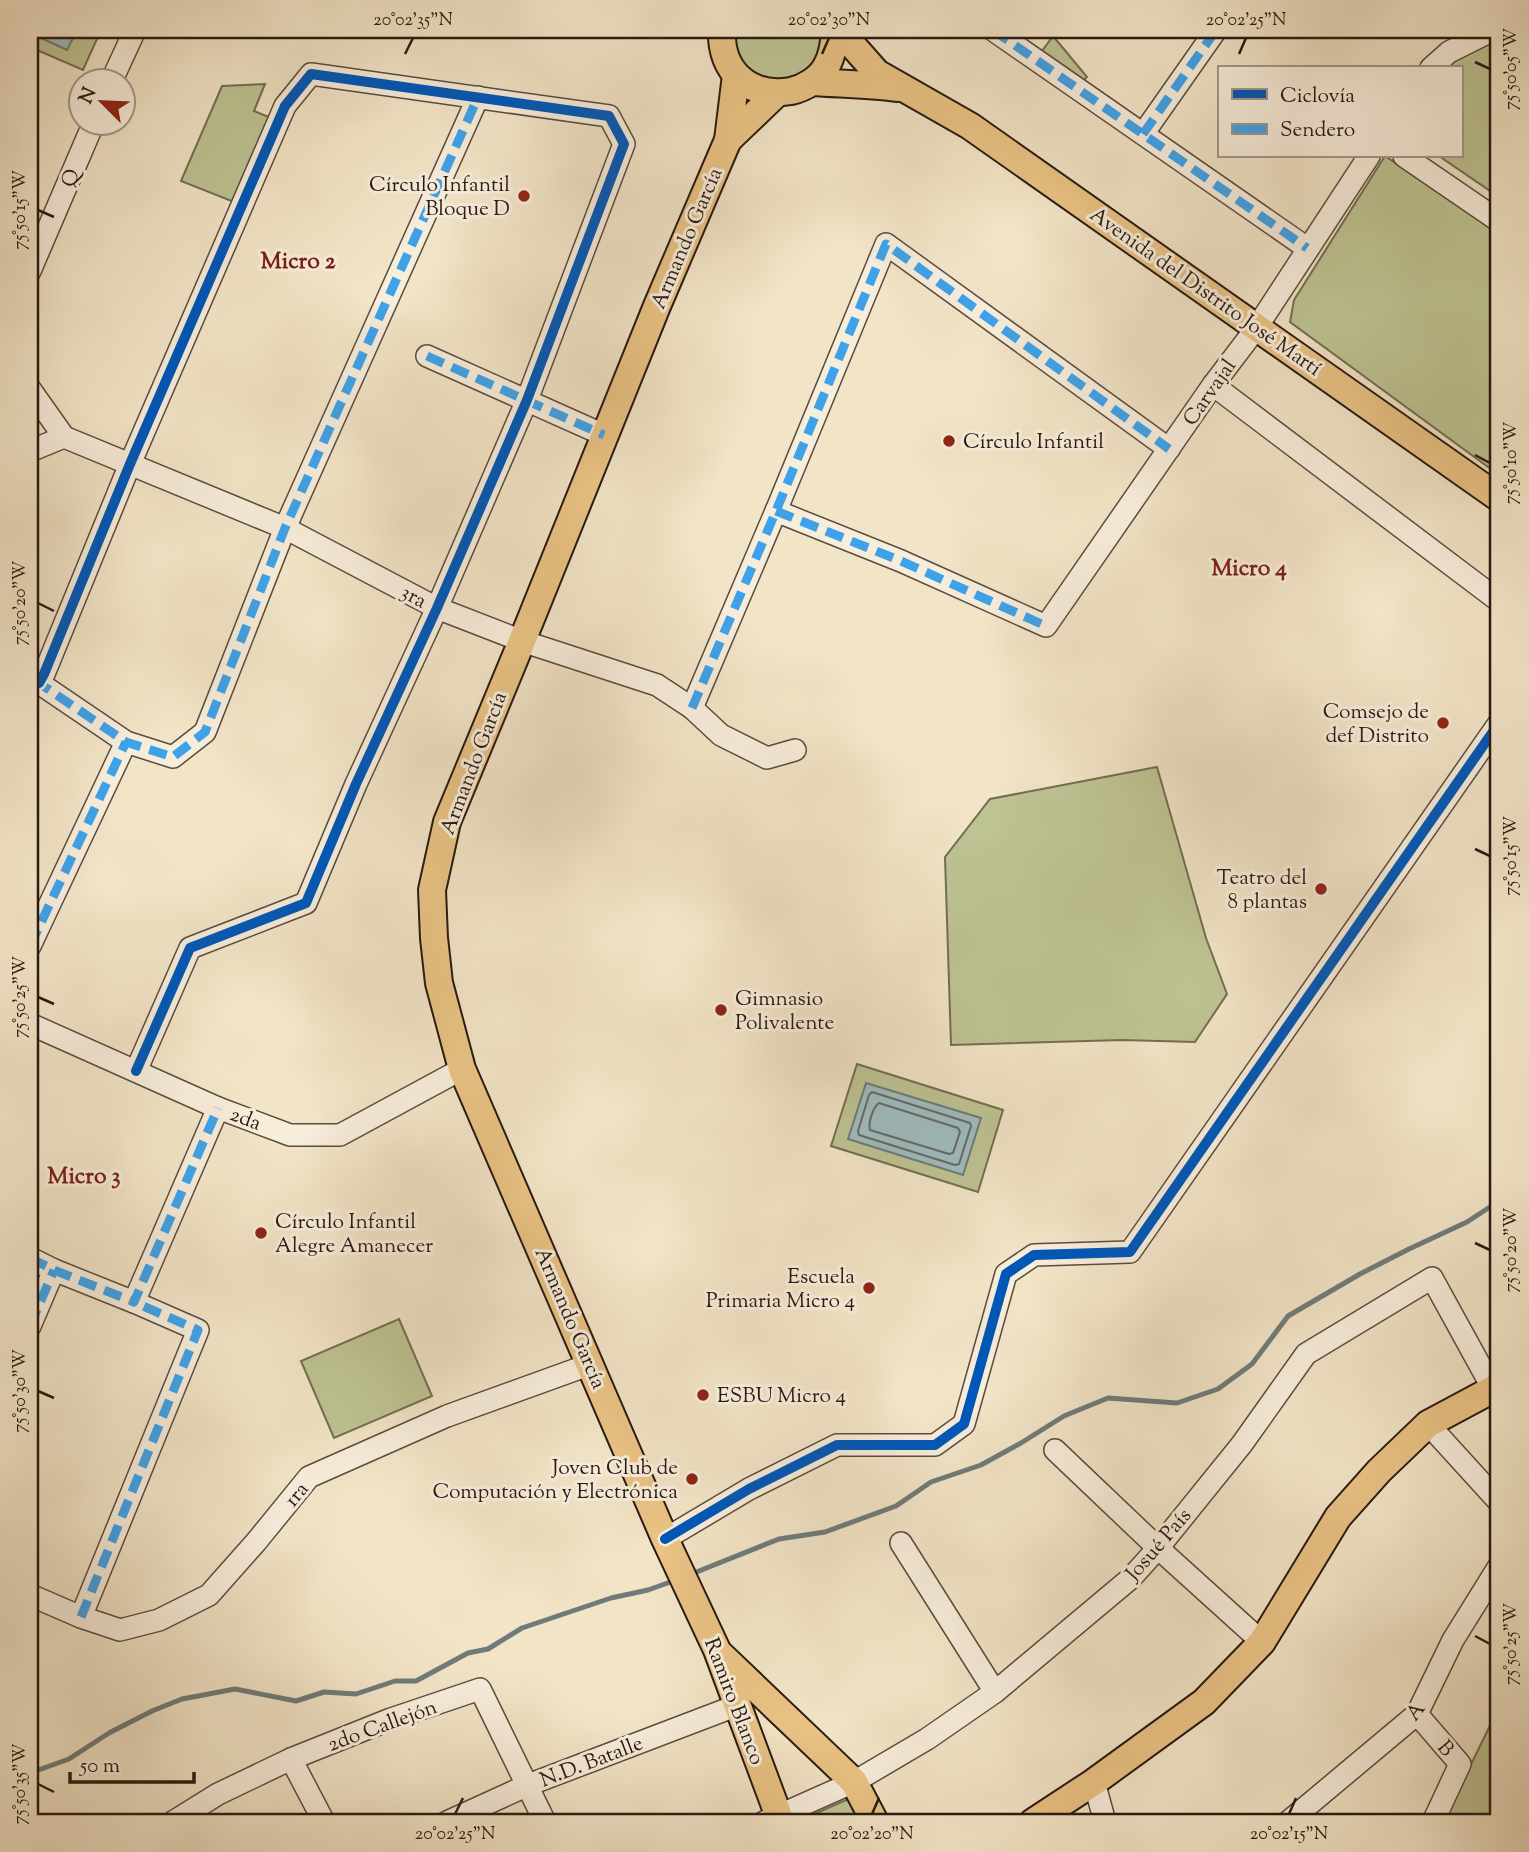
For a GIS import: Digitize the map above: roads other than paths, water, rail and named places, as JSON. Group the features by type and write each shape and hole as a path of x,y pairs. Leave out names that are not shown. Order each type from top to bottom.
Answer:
{"main road":[{"path":"716,34 728,64 736,75 748,85 777,93 797,90 812,82 826,68 837,30"},
{"name":"Avenida del Distrito José Martí","path":"837,30 877,73 970,126 1499,498"},
{"name":"Armando García","path":"688,1588 462,1069 439,983 432,890 447,822 604,435 728,141 736,75"},
{"name":"Avenida del Distrito José Martí","path":"812,82 872,84 908,90"},
{"name":"Armando García","path":"728,141 777,93"},
{"path":"1033,1822 1094,1782 1204,1702 1262,1642 1338,1517 1379,1471 1428,1424 1496,1387"},
{"name":"Ramiro Blanco","path":"688,1588 717,1650 775,1820"},
{"path":"717,1650 854,1782 875,1822"}],"street":[{"path":"118,66 135,30"},
{"path":"993,30 1307,248"},
{"path":"1143,134 1216,30"},
{"path":"1434,66 1449,52 1493,30"},
{"path":"136,1071 190,948 306,903 356,783 437,608 527,400 624,144 610,116 478,97 311,74 283,105 44,674 34,681 126,742 173,757 205,732 285,528 478,97"},
{"name":"Q","path":"30,271 88,136"},
{"name":"Carvajal","path":"776,511 901,561 1046,626 1213,385 1257,327 1368,158"},
{"path":"1407,158 1499,221"},
{"path":"692,708 886,244 1169,449"},
{"path":"427,356 604,435"},
{"path":"1213,385 1499,601"},
{"path":"30,389 64,437 30,451"},
{"name":"3ra","path":"64,437 285,528 437,608 522,641 657,685 692,708 721,735 767,758 794,750"},
{"path":"670,1549 749,1489 837,1445 934,1445 964,1424 1006,1273 1034,1255 1130,1252 1499,723"},
{"path":"30,946 126,742"},
{"name":"2da","path":"30,1024 218,1108 290,1135 340,1135 462,1069"},
{"path":"134,1302 218,1108"},
{"path":"30,1258 198,1330 81,1617"},
{"path":"30,1326 54,1270"},
{"name":"Josué País","path":"775,1820 854,1782 926,1740 995,1692 1131,1578 1242,1444 1306,1354 1432,1278 1496,1387"},
{"name":"1ra","path":"30,1595 120,1630 159,1619 209,1595 309,1477 447,1416 591,1364"},
{"path":"1428,1424 1499,1502"},
{"path":"1055,1450 1262,1642"},
{"path":"901,1543 995,1692"},
{"name":"A","path":"1288,1822 1417,1714 1453,1640 1499,1566"},
{"name":"2do Callejón","path":"173,1822 218,1794 291,1759 391,1719 480,1689 527,1786"},
{"name":"N.D. Batalle","path":"447,1822 527,1786 737,1705"},
{"name":"B","path":"1417,1714 1460,1764 1433,1822"},
{"path":"291,1759 324,1822"},
{"path":"1094,1782 1105,1822"},
{"path":"527,1786 545,1822"}],"water":[{"path":"30,30 77,30 67,50 30,33"},
{"path":"866,1083 981,1118 963,1175 848,1139"}],"waterway":[{"path":"689,1575 779,1539 825,1532 896,1506 931,1482 981,1465 1064,1416 1108,1398 1177,1403 1218,1389 1252,1364 1288,1316 1360,1274 1467,1222 1499,1201"},
{"path":"30,1773 69,1759 109,1733 182,1699 235,1689 296,1701 324,1692 356,1694 395,1681 416,1681 468,1653 488,1649 522,1628 611,1598 648,1590 676,1580"}],"place":[{"name":"Círculo Infantil Bloque D","path":"524,196"},
{"name":"Círculo Infantil","path":"949,441"},
{"name":"Comsejo de def Distrito","path":"1443,723"},
{"name":"Teatro del 8 plantas","path":"1321,889"},
{"name":"Gimnasio Polivalente","path":"721,1010"},
{"name":"Círculo Infantil Alegre Amanecer","path":"261,1233"},
{"name":"Escuela Primaria Micro 4","path":"869,1288"},
{"name":"ESBU Micro 4","path":"703,1395"},
{"name":"Joven Club de Computación y Electrónica","path":"692,1479"}],"district":[{"name":"Micro 2","path":"298,260"},
{"name":"Micro 4","path":"1249,567"},
{"name":"Micro 3","path":"84,1175"}]}
